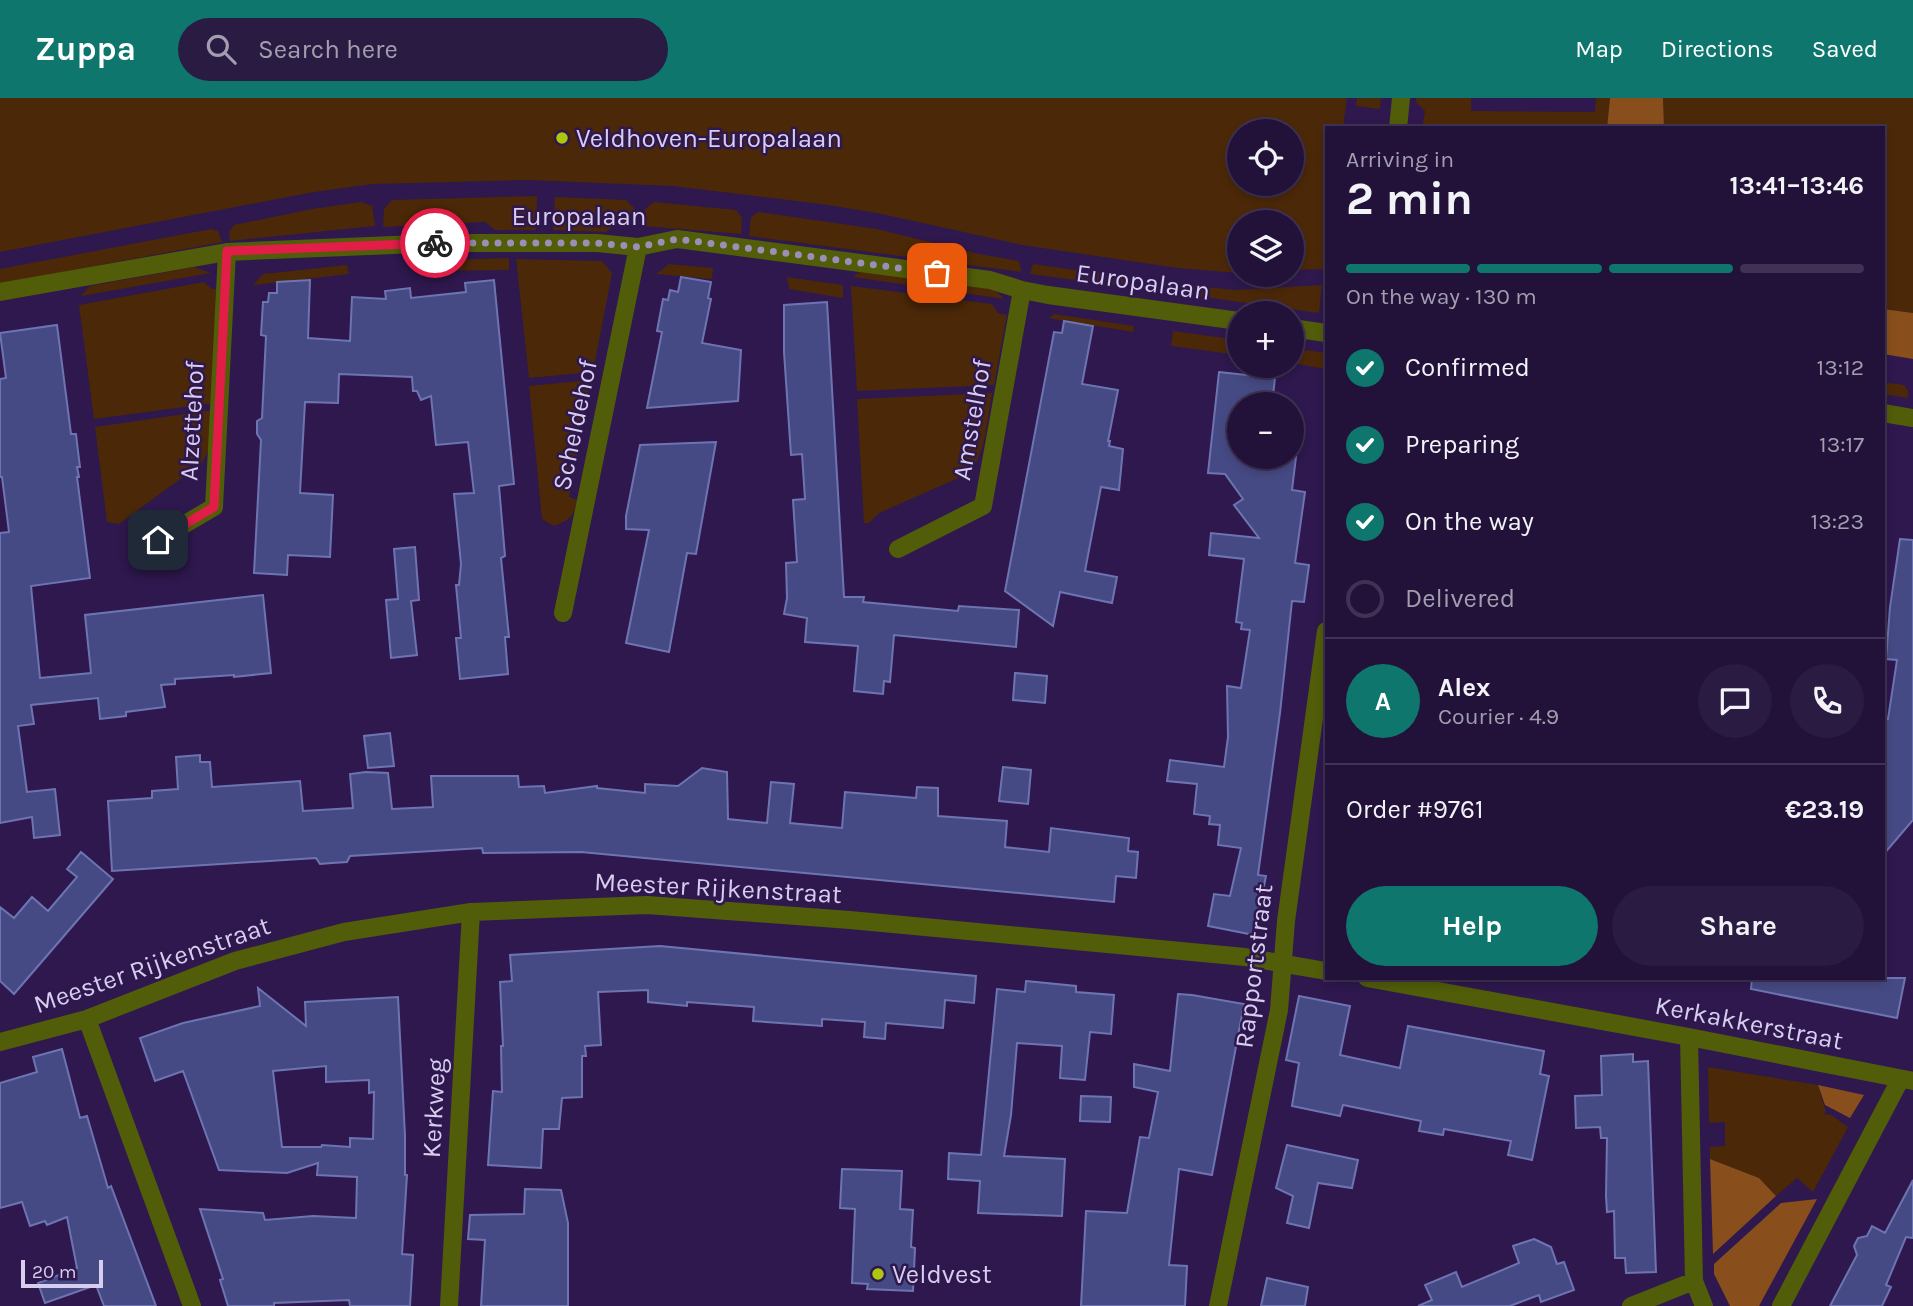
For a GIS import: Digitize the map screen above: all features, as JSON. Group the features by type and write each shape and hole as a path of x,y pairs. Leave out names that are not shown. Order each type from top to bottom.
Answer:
{"street":[{"path":"1398,126 1401,98"},
{"name":"Europalaan","path":"0,292 227,251 441,243 597,243 638,247 677,239 990,279 1022,290 1227,319"},
{"name":"Scheldehof","path":"563,613 638,247"},
{"name":"Alzettehof","path":"139,551 214,507 227,251"},
{"name":"Amstelhof","path":"898,550 983,506 1022,290"},
{"path":"1304,330 1325,333"},
{"path":"1885,413 1913,418"},
{"name":"Rapportstraat","path":"1218,1306 1279,1010 1282,963 1325,639"},
{"name":"Meester Rijkenstraat","path":"0,1042 87,1019 235,961 344,932 471,912 647,905 850,920 1245,957 1282,963"},
{"name":"Kerkweg","path":"449,1306 471,912"},
{"path":"1282,963 1325,971"},
{"name":"Kerkakkerstraat","path":"1378,980 1689,1037 1906,1081"},
{"path":"87,1019 192,1306"},
{"path":"1689,1037 1694,1281 1704,1306"},
{"path":"1781,1306 1906,1081"},
{"path":"1632,1306 1694,1281"}],"shaded area":[{"path":"0,98 1347,98 1343,126 1325,126 1325,269 1304,270 1304,210 1227,210 1227,272 1178,268 1022,245 877,213 821,204 672,186 528,180 373,184 314,192 0,252"},
{"path":"1357,98 1381,98 1380,109 1356,106"},
{"path":"1416,98 1471,98 1471,111 1595,112 1596,98 1610,98 1607,126 1422,126 1425,111 1416,102"},
{"path":"1610,98 1663,98 1664,126 1607,126"},
{"path":"1663,98 1913,98 1913,313 1885,309 1885,126 1664,126"},
{"path":"537,196 536,230 495,230 485,222 383,227 384,209 392,200"},
{"path":"555,197 626,200 635,209 635,225 616,224 606,232 553,230"},
{"path":"361,202 372,206 375,226 230,241 229,232 234,225"},
{"path":"654,202 736,210 742,218 741,234 643,226 645,209"},
{"path":"758,212 877,229 1019,261 1021,272 749,236 751,217"},
{"path":"211,229 218,231 222,242 0,284 0,269"},
{"path":"509,258 509,270 413,271 412,261"},
{"path":"516,259 602,261 612,273 593,372 529,378"},
{"path":"669,264 713,268 712,279 657,274 651,278"},
{"path":"1033,264 1130,278 1136,288 1030,274"},
{"path":"347,265 349,274 253,285 263,274"},
{"path":"194,267 211,273 81,296 90,286"},
{"path":"862,270 989,288 1004,299 853,277"},
{"path":"787,277 843,285 843,298 789,289"},
{"path":"204,282 212,289 219,289 214,403 94,419 79,305"},
{"path":"1150,283 1236,290 1322,285 1319,313 1304,311 1304,301 1232,301 1146,289"},
{"path":"851,286 992,304 998,313 1007,315 994,385 857,391"},
{"path":"1885,309 1913,313 1913,359 1885,354"},
{"path":"1054,314 1134,326 1133,332 1049,318"},
{"path":"1173,331 1227,338 1227,353 1171,346"},
{"path":"1304,350 1325,353 1325,369 1304,365"},
{"path":"591,380 569,497 578,500 570,517 554,526 542,519 529,386"},
{"path":"1885,382 1904,385 1908,398 1885,394"},
{"path":"992,393 981,451 971,470 879,513 869,523 864,523 857,399"},
{"path":"213,410 211,445 202,463 119,524 107,522 95,427"},
{"path":"1708,1067 1818,1085 1826,1112 1824,1114 1831,1115 1848,1127 1813,1192 1797,1178 1776,1196 1759,1178 1710,1159 1710,1147 1725,1146 1725,1122 1709,1123"},
{"path":"1818,1085 1864,1095 1850,1118 1825,1105"},
{"path":"1710,1159 1759,1178 1776,1196 1713,1254"},
{"path":"1817,1199 1759,1306 1730,1306 1714,1274 1714,1264 1781,1203"}],"building":[{"path":"681,277 711,282 708,298 711,299 702,343 741,350 738,401 647,408 662,332 657,331 663,299 668,300 670,290 678,292"},
{"path":"310,280 308,338 350,341 352,297 386,299 385,291 410,288 411,298 466,292 465,283 494,280 514,484 499,486 505,556 501,558 509,637 505,637 508,674 460,679 456,638 461,638 456,585 459,585 461,564 454,494 474,493 468,442 436,445 431,396 421,400 417,391 413,391 412,377 339,374 338,403 305,402 300,493 333,495 330,557 288,555 287,575 254,573 261,440 257,434 257,421 262,418 266,336 261,335 263,302 268,302 269,293 277,293 277,282"},
{"path":"827,302 844,597 864,597 863,602 958,611 959,606 1019,610 1016,647 894,635 890,682 884,681 883,694 854,691 858,646 805,642 807,618 784,614 787,598 786,563 797,562 793,500 805,499 802,454 791,455 784,352 784,305"},
{"path":"1064,321 1093,326 1082,384 1118,390 1108,441 1109,446 1123,449 1119,490 1101,487 1085,571 1117,577 1112,603 1060,592 1053,626 1005,591 1054,332 1062,333"},
{"path":"57,325 71,434 76,434 80,467 77,467 77,477 90,578 31,586 40,678 91,673 85,615 263,595 271,673 175,679 175,684 161,685 165,707 126,712 126,716 100,719 98,698 31,705 34,724 18,726 27,792 55,789 60,835 34,838 32,817 0,823 0,533 9,532 0,477 0,379 6,378 0,333"},
{"path":"1219,372 1227,373 1227,378 1275,378 1273,392 1227,392 1227,469 1295,469 1292,490 1305,492 1295,563 1309,565 1304,602 1292,601 1258,875 1266,876 1254,935 1208,926 1214,894 1230,896 1241,848 1218,845 1220,825 1209,824 1210,816 1194,814 1197,784 1167,781 1170,760 1224,767 1228,737 1227,686 1241,688 1250,630 1241,629 1242,623 1236,622 1244,559 1209,555 1211,533 1259,538 1234,505 1243,499 1225,474 1208,473"},
{"path":"716,442 696,554 687,553 669,652 626,643 649,530 626,529 626,516 640,445"},
{"path":"1900,539 1913,540 1913,820 1885,853 1885,718 1888,719 1897,660 1886,659"},
{"path":"415,547 419,600 411,601 417,655 391,658 386,600 398,599 394,549"},
{"path":"1015,673 1047,676 1045,703 1013,700"},
{"path":"390,733 394,766 368,768 364,736"},
{"path":"200,755 200,762 210,762 212,787 300,781 303,811 353,808 350,774 366,772 388,773 392,809 433,807 431,776 518,776 519,787 544,786 545,793 597,786 645,793 645,784 678,786 702,768 727,772 728,819 767,823 771,782 794,784 790,823 842,828 845,792 916,798 917,787 938,788 938,816 1007,821 1005,847 1049,852 1051,828 1129,838 1128,851 1138,852 1136,878 1116,876 1114,902 581,852 483,853 482,848 350,856 347,862 320,864 316,858 112,871 108,801 152,798 152,791 178,789 176,757"},
{"path":"1003,767 1031,770 1028,804 999,801"},
{"path":"81,852 113,879 14,994 0,981 0,907 14,918 32,897 48,911 77,877 67,869"},
{"path":"660,946 976,976 974,1003 945,1000 943,1028 886,1023 885,1039 864,1037 865,1022 822,1019 822,1026 753,1021 754,1007 687,1002 687,1006 648,1002 648,990 598,992 601,1045 585,1046 586,1056 582,1056 582,1097 562,1098 559,1129 543,1129 541,1168 488,1165 493,1091 502,1092 500,982 512,981 510,955"},
{"path":"1905,978 1897,1018 1751,989 1752,980"},
{"path":"1026,981 1076,986 1076,992 1114,995 1111,1034 1090,1032 1085,1080 1060,1078 1062,1046 1017,1043 1011,1115 1004,1156 1065,1159 1062,1216 978,1213 980,1181 948,1179 949,1153 981,1155 997,989 1025,992"},
{"path":"258,988 306,1026 305,1002 398,997 407,1175 402,1254 413,1255 410,1306 350,1306 349,1300 274,1303 274,1306 228,1306 220,1280 223,1279 200,1209 263,1213 265,1220 313,1216 356,1218 357,1177 317,1175 318,1163 287,1173 219,1170 183,1071 155,1081 140,1038 183,1023 260,1006","holes":["326,1066 326,1082 369,1080 369,1093 374,1092 373,1139 350,1138 350,1147 282,1147 273,1071"]},
{"path":"1178,994 1244,1004 1212,1175 1179,1169 1169,1265 1187,1266 1185,1306 1081,1306 1086,1211 1127,1213 1140,1137 1149,1138 1158,1092 1134,1087 1134,1064 1170,1071"},
{"path":"1299,996 1350,1006 1340,1055 1400,1068 1408,1026 1544,1051 1540,1074 1549,1076 1532,1160 1508,1155 1511,1141 1444,1129 1443,1135 1419,1131 1421,1121 1343,1105 1340,1116 1292,1106 1299,1063 1286,1060"},
{"path":"62,1049 80,1118 87,1116 108,1188 111,1186 156,1306 104,1306 96,1285 45,1303 38,1283 77,1268 67,1217 47,1225 45,1221 30,1226 22,1202 0,1208 0,1083 37,1072 33,1057"},
{"path":"1633,1054 1633,1062 1648,1061 1656,1272 1626,1273 1625,1258 1615,1258 1614,1211 1607,1212 1607,1138 1601,1138 1600,1127 1576,1128 1575,1096 1602,1095 1601,1056"},
{"path":"1081,1096 1111,1097 1110,1122 1080,1121"},
{"path":"1287,1145 1358,1160 1352,1188 1318,1183 1309,1228 1287,1223 1293,1196 1276,1188"},
{"path":"842,1169 902,1171 900,1209 913,1210 913,1291 867,1289 868,1284 852,1283 855,1209 840,1208"},
{"path":"1913,1180 1913,1238 1906,1237 1886,1285 1891,1287 1882,1306 1830,1306 1857,1255 1854,1246 1858,1238 1867,1236 1872,1226 1885,1233"},
{"path":"525,1189 561,1190 568,1223 568,1306 481,1306 485,1240 468,1239 470,1215 524,1214"},
{"path":"1534,1239 1551,1247 1557,1264 1564,1262 1574,1290 1541,1302 1539,1295 1510,1306 1418,1306 1432,1300 1425,1285 1456,1272 1462,1287 1519,1263 1513,1246"},
{"path":"1267,1278 1308,1287 1305,1306 1261,1306"}],"way so far":[{"path":"435,243 597,243 638,247 677,239 937,273"}],"place":[{"name":"Veldhoven-Europalaan","path":"562,138"},
{"name":"Veldvest","path":"878,1274"}],"route":[{"path":"158,540 214,507 227,251 435,243"}]}
